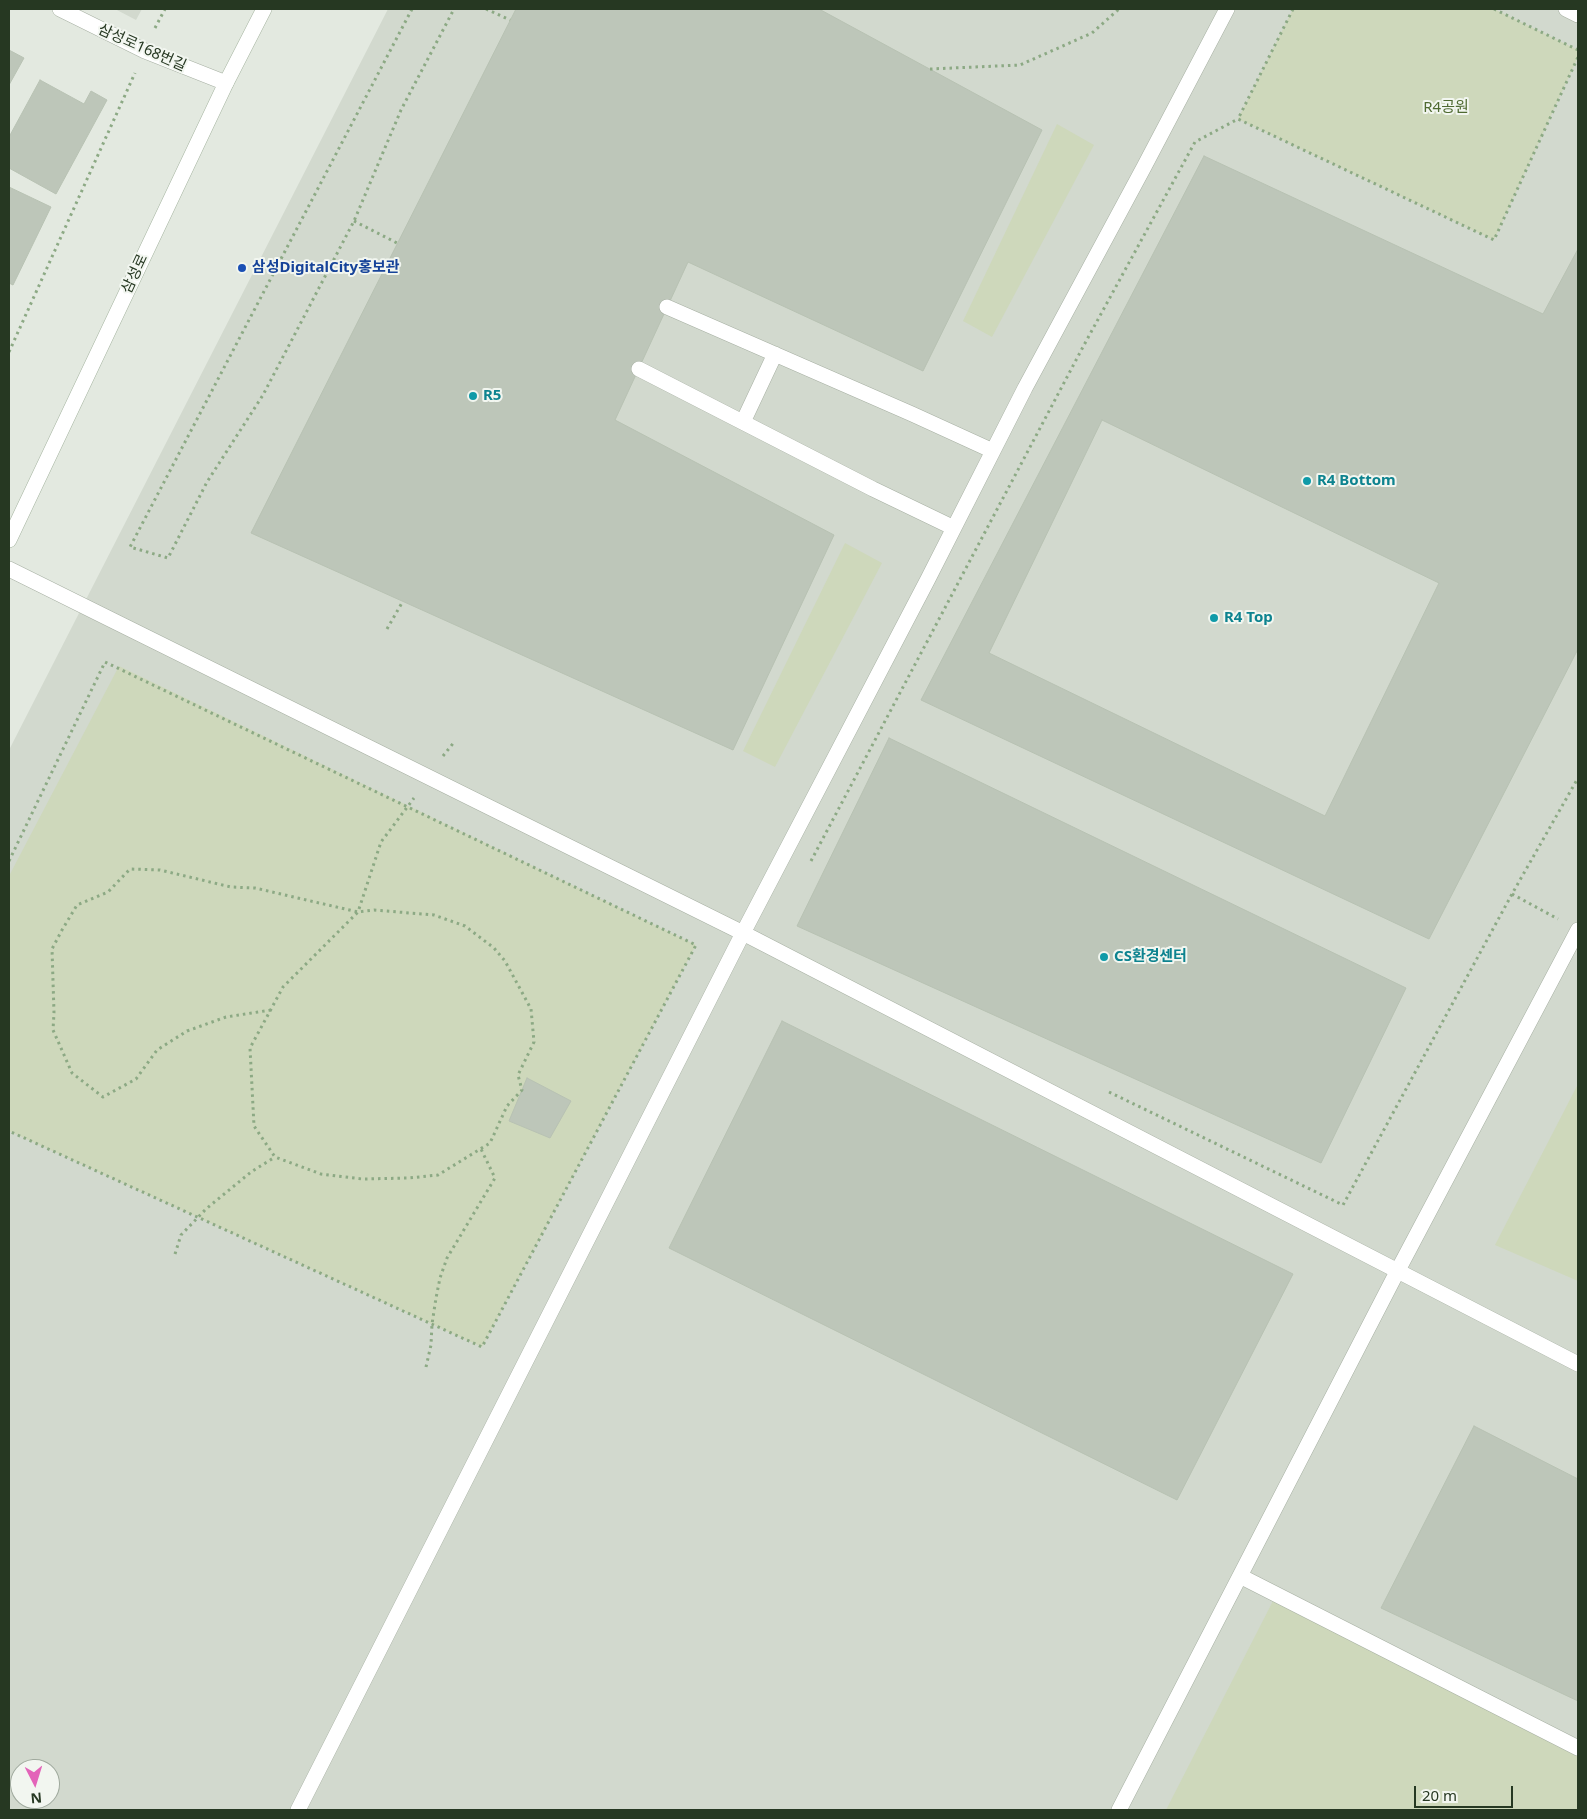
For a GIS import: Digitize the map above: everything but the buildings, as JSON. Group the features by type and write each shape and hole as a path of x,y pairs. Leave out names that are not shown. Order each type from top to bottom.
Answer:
{"street":[{"name":"삼성로168번길","path":"60,9 144,52 226,83"},
{"name":"삼성로","path":"9,540 226,83 264,9"},
{"path":"298,1810 743,933 954,528 1024,388 1227,9"},
{"path":"1566,9 1578,15"},
{"path":"667,306 993,451"},
{"path":"743,422 776,354"},
{"path":"639,369 873,489 954,528"},
{"path":"9,569 743,933 1578,1364"},
{"path":"1119,1810 1397,1272 1578,930"},
{"path":"1240,1576 1578,1748"}],"path":[{"path":"412,9 130,547 168,558 207,482 263,395 354,221 400,110 454,9"},
{"path":"486,9 510,20"},
{"path":"930,69 1020,66 1092,33 1119,9"},
{"path":"808,868 1084,345 1195,142 1238,119 1293,9"},
{"path":"1494,9 1578,50"},
{"path":"9,352 144,52"},
{"path":"1238,119 1494,240 1578,57"},
{"path":"354,221 397,244"},
{"path":"387,629 403,601"},
{"path":"9,861 105,662 696,944 482,1347 9,1131"},
{"path":"271,1010 226,1018 187,1031 157,1050 136,1079 103,1097 72,1073 53,1030 52,949 78,905 108,892 130,869 160,870 231,887 254,888 358,912 374,910 434,915 465,926 494,948 505,961 532,1009 534,1042 518,1075 522,1090 507,1106 490,1143 438,1175 362,1179 321,1174 275,1157 254,1126 250,1048 271,1010 283,987 358,912 381,842 455,741"},
{"path":"1103,1089 1343,1205 1512,894 1578,778"},
{"path":"1512,894 1578,930"},
{"path":"426,1367 431,1345 432,1324 440,1278 447,1258 495,1178 481,1149"},
{"path":"175,1254 181,1235 198,1218 251,1172 275,1157"}],"shaded area":[{"path":"115,9 142,9 136,20"},
{"path":"388,9 1578,9 1578,1810 9,1810 9,750"}],"green space":[{"name":"R4공원","path":"1293,9 1494,9 1578,50 1578,57 1494,240 1238,119"},
{"path":"1057,124 1094,145 992,337 963,321"},
{"path":"845,543 882,563 775,767 743,751"},
{"path":"119,666 696,945 482,1347 9,1131 9,876"},
{"path":"1578,1084 1578,1281 1495,1245"},
{"path":"1275,1597 1578,1755 1578,1810 1166,1810"}],"place":[{"name":"삼성DigitalCity홍보관","path":"242,268"},
{"name":"R5","path":"473,396"},
{"name":"R4 Bottom","path":"1307,481"},
{"name":"R4 Top","path":"1214,618"},
{"name":"CS환경센터","path":"1104,957"}]}
